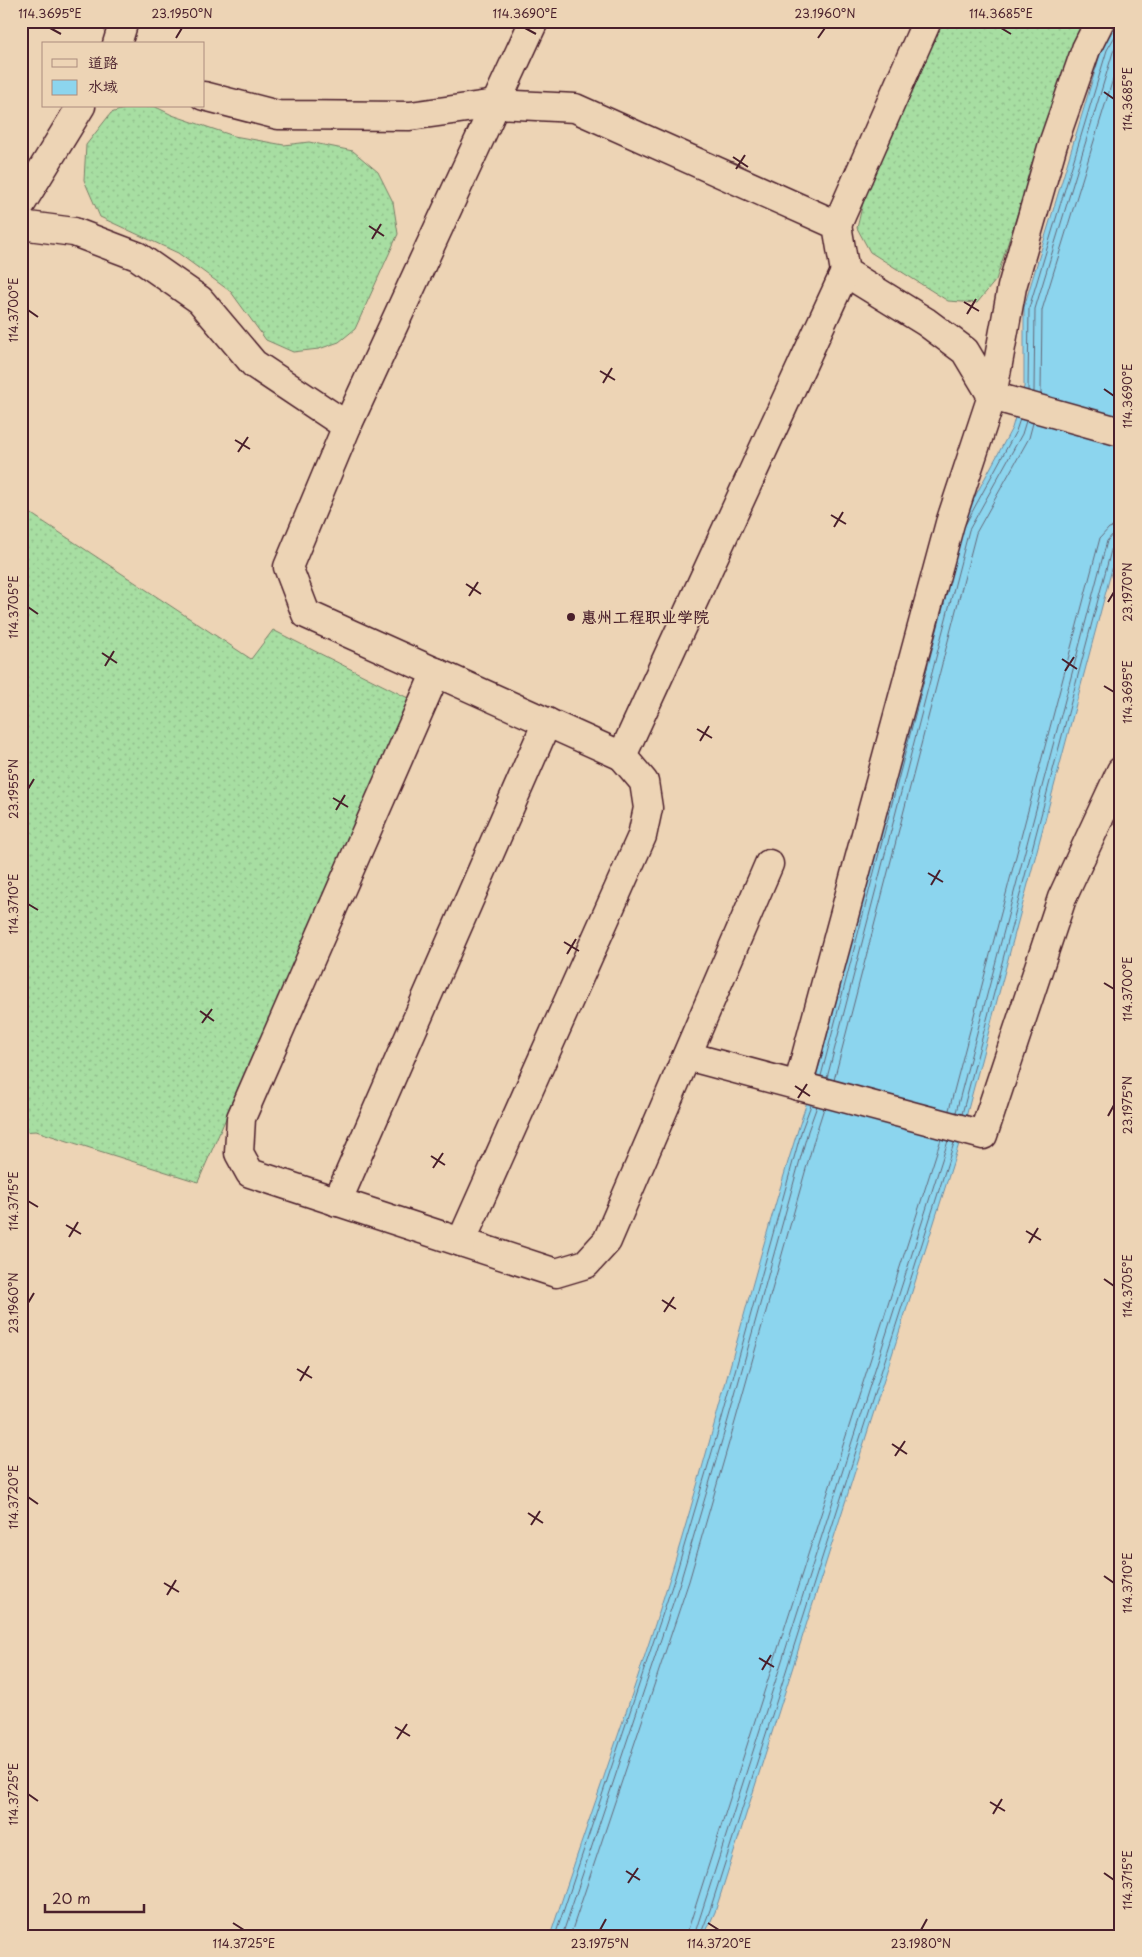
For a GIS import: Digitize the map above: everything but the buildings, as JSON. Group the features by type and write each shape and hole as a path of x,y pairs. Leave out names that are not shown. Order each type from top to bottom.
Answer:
{"lane":[{"path":"118,42 124,21"},
{"path":"461,1242 642,836 648,808 644,782 622,756 306,614 288,567 347,426 534,21"},
{"path":"622,756 845,272 836,225 927,21"},
{"path":"798,1086 950,523 992,396 1012,287 1050,153 1086,49 1100,21"},
{"path":"205,96 278,115 410,116 495,104 575,108 836,225"},
{"path":"21,204 80,108"},
{"path":"21,224 74,232 137,256 200,300 254,364 347,426"},
{"path":"845,272 926,322 965,351 992,396 1121,432"},
{"path":"436,672 241,1118 239,1153 250,1172 556,1273 586,1264 607,1242 769,864"},
{"path":"337,1202 547,722"},
{"path":"687,1056 983,1136 1062,898 1121,771"}],"green space":[{"path":"937,21 1086,21 1067,61 996,280 977,303 948,301 870,252 857,228 868,182"},
{"path":"126,108 158,108 172,115 234,136 284,145 309,142 353,151 378,172 393,202 398,234 355,329 339,342 319,349 293,352 266,340 231,292 178,253 100,217 84,180 86,145 111,113"},
{"path":"21,507 251,659 273,630 410,699 198,1182 36,1131 21,1132"}],"water":[{"path":"1118,21 1121,21 1121,535 958,1147 715,1912 704,1936 550,1936 671,1574 761,1254 820,1063 959,526 1012,428 1024,387 1024,307 1102,48"}],"place":[{"name":"惠州工程职业学院","path":"571,617"}]}
